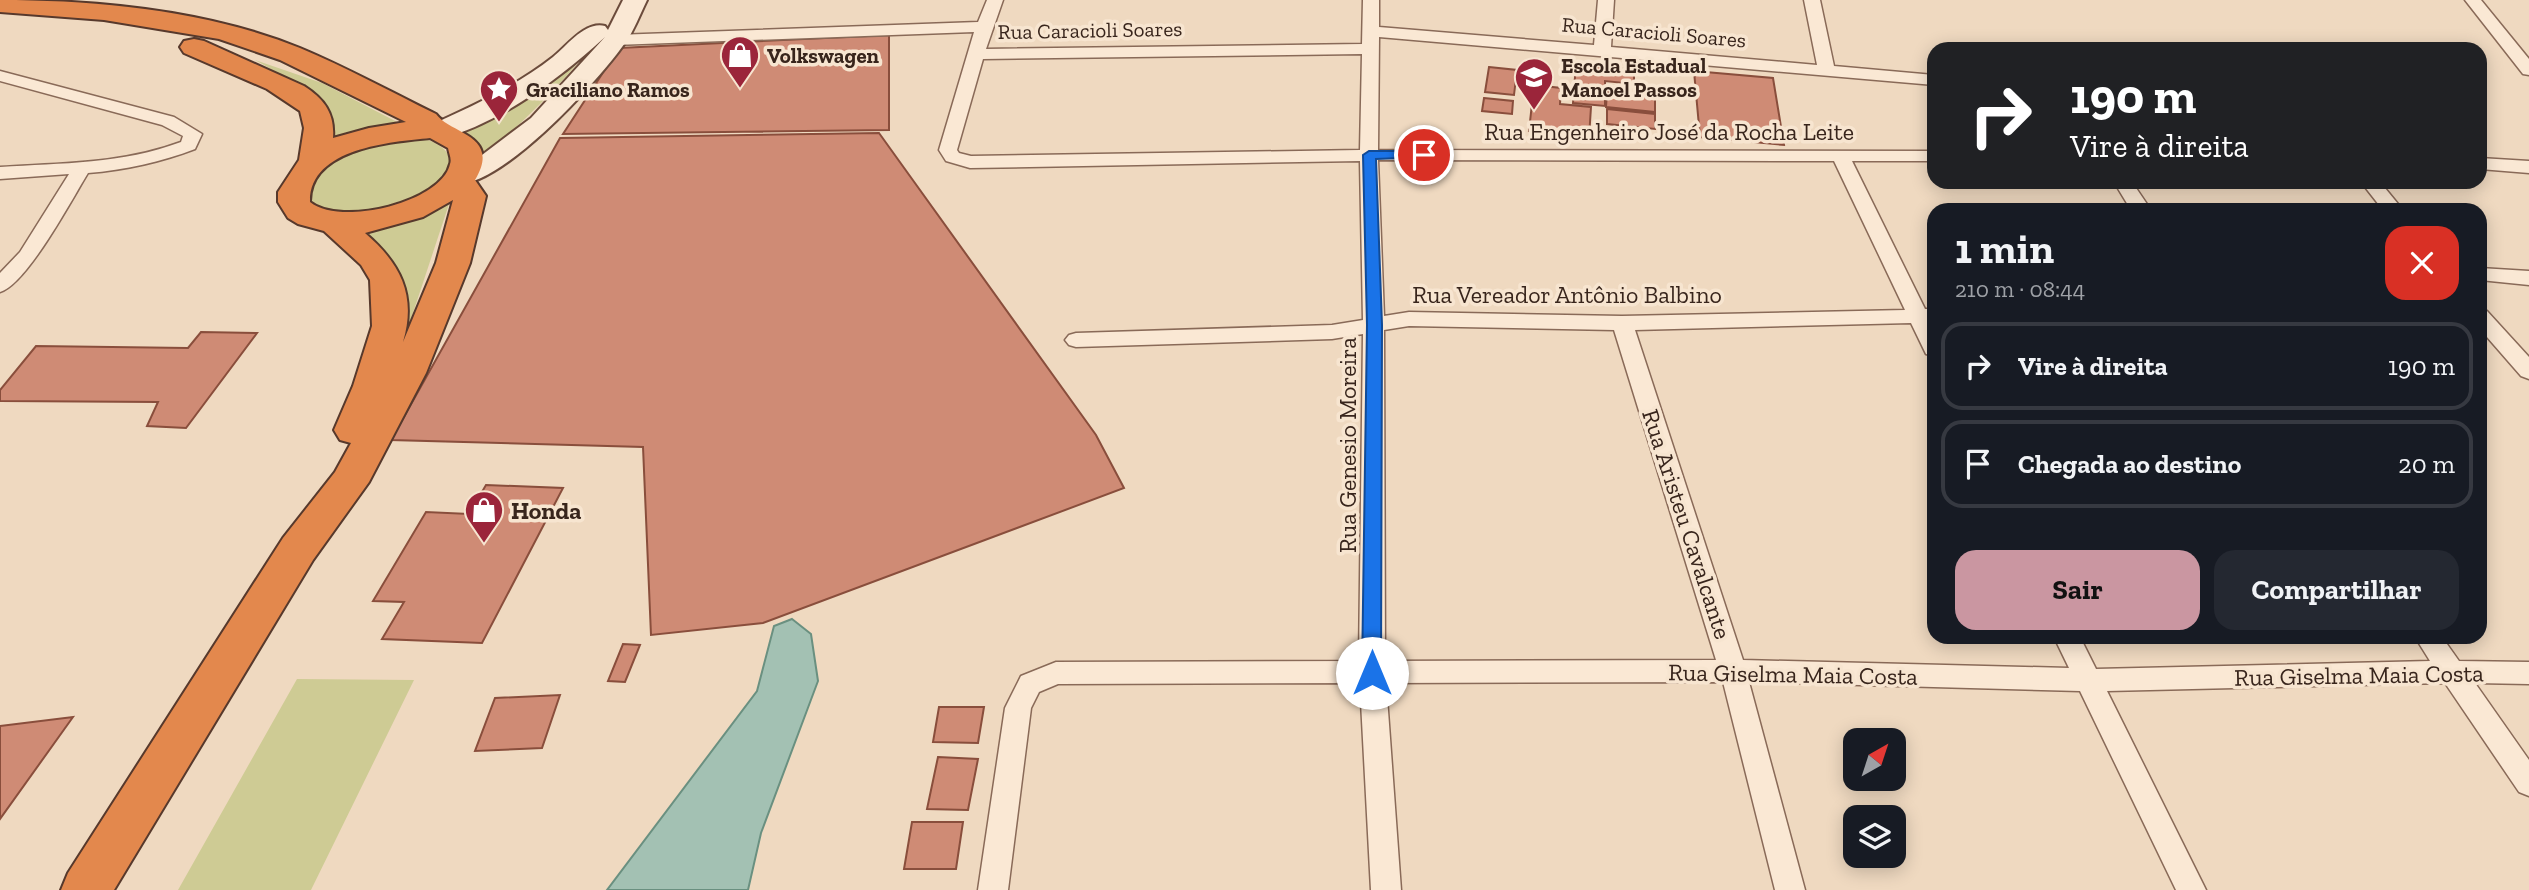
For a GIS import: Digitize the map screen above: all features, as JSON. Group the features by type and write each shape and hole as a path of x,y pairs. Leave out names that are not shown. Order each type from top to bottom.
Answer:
{"highway":[{"path":"0,4 104,12 224,32 290,54 425,120 436,130 459,142 466,153 465,167 459,178 440,196 417,208 381,220 336,225"},
{"path":"0,11 112,23 190,45 242,66 298,94 313,106 320,127 314,162"},
{"path":"309,535 371,386 390,326 387,280 373,258 336,225 300,213 293,202 293,190 314,162 333,150 380,133 436,130"},
{"path":"86,890 309,535 349,482 408,373 453,263 470,196 459,178"}],"main road":[{"path":"436,130 506,101 528,88 570,57 629,0"},
{"path":"459,178 488,164 540,124 615,40 635,0"}],"street":[{"path":"977,54 995,0"},
{"name":"Rua Genesio Moreira","path":"1371,0 1369,155 1374,325 1372,673 1385,890"},
{"path":"1602,50 1606,0"},
{"path":"1812,0 1826,69"},
{"path":"2473,0 2529,71"},
{"path":"615,40 984,27"},
{"name":"Rua Caracioli Soares","path":"977,54 1371,40 1602,50 1927,79"},
{"name":"Rua Engenheiro José da Rocha Leite","path":"977,54 948,150 952,157 970,162 1369,155 1927,156"},
{"path":"0,76 168,121 193,134 189,145 167,155 130,162 0,173"},
{"path":"1840,155 1926,315"},
{"path":"2487,164 2529,167"},
{"path":"0,285 27,256 84,165"},
{"path":"2376,189 2387,203"},
{"path":"2487,275 2529,278"},
{"name":"Rua Vereador Antônio Balbino","path":"1076,340 1332,332 1409,318 1622,323 1926,315"},
{"name":"Rua Aristeu Cavalcante","path":"1622,323 1734,671 1790,890"},
{"path":"2487,325 2529,371"},
{"path":"2070,644 2191,890"},
{"path":"2433,644 2529,783"},
{"name":"Rua Giselma Maia Costa","path":"993,890 1018,708 1030,684 1056,673 1734,671 2087,680 2452,672 2529,673"}],"shaded area":[{"name":"Graciliano Ramos","path":"591,47 536,108 475,161 455,131"},
{"path":"255,60 322,83 399,123 365,129 325,144 329,120 318,95"},
{"path":"417,137 442,147 450,162 449,170 443,179 422,196 387,210 339,215 329,214 306,199 312,174 347,149"},
{"path":"452,195 410,322 397,315 398,286 393,266 381,250 359,231"},
{"path":"792,619 811,634 818,681 761,833 748,890 607,890 757,691 774,626"},
{"path":"297,679 414,680 311,890 178,890"}],"building":[{"name":"Volkswagen","path":"889,35 889,130 563,134 619,48"},
{"path":"1523,64 1549,66 1548,80 1521,77"},
{"path":"1576,64 1634,70 1634,84 1605,81 1605,106 1573,103"},
{"path":"1489,67 1517,70 1514,95 1485,92"},
{"path":"1694,71 1773,78 1784,145 1700,137"},
{"path":"1534,85 1561,88 1560,104 1591,107 1589,138 1529,131"},
{"path":"1607,92 1655,97 1655,112 1606,107"},
{"path":"1484,98 1513,101 1512,114 1482,111"},
{"path":"1607,109 1655,114 1655,129 1607,124"},
{"path":"879,133 1096,435 1124,488 763,623 651,635 643,447 391,440 560,138"},
{"path":"201,332 257,333 186,428 147,426 158,402 0,401 0,390 36,346 188,348"},
{"path":"486,485 563,488 482,643 382,639 404,602 373,601 426,512 469,514"},
{"path":"623,644 640,645 625,682 608,681"},
{"path":"560,695 542,748 475,751 495,698"},
{"path":"939,707 984,707 978,743 933,742"},
{"path":"73,717 0,819 0,726"},
{"path":"938,757 978,759 968,810 927,809"},
{"path":"912,822 963,822 956,869 904,869"}],"place":[{"name":"Volkswagen","path":"740,89"},
{"name":"Escola Estadual Manoel Passos","path":"1534,111"},
{"name":"Graciliano Ramos","path":"499,123"},
{"name":"Honda","path":"484,544"}],"route":[{"path":"1372,673 1374,325 1369,155 1424,155"}]}
